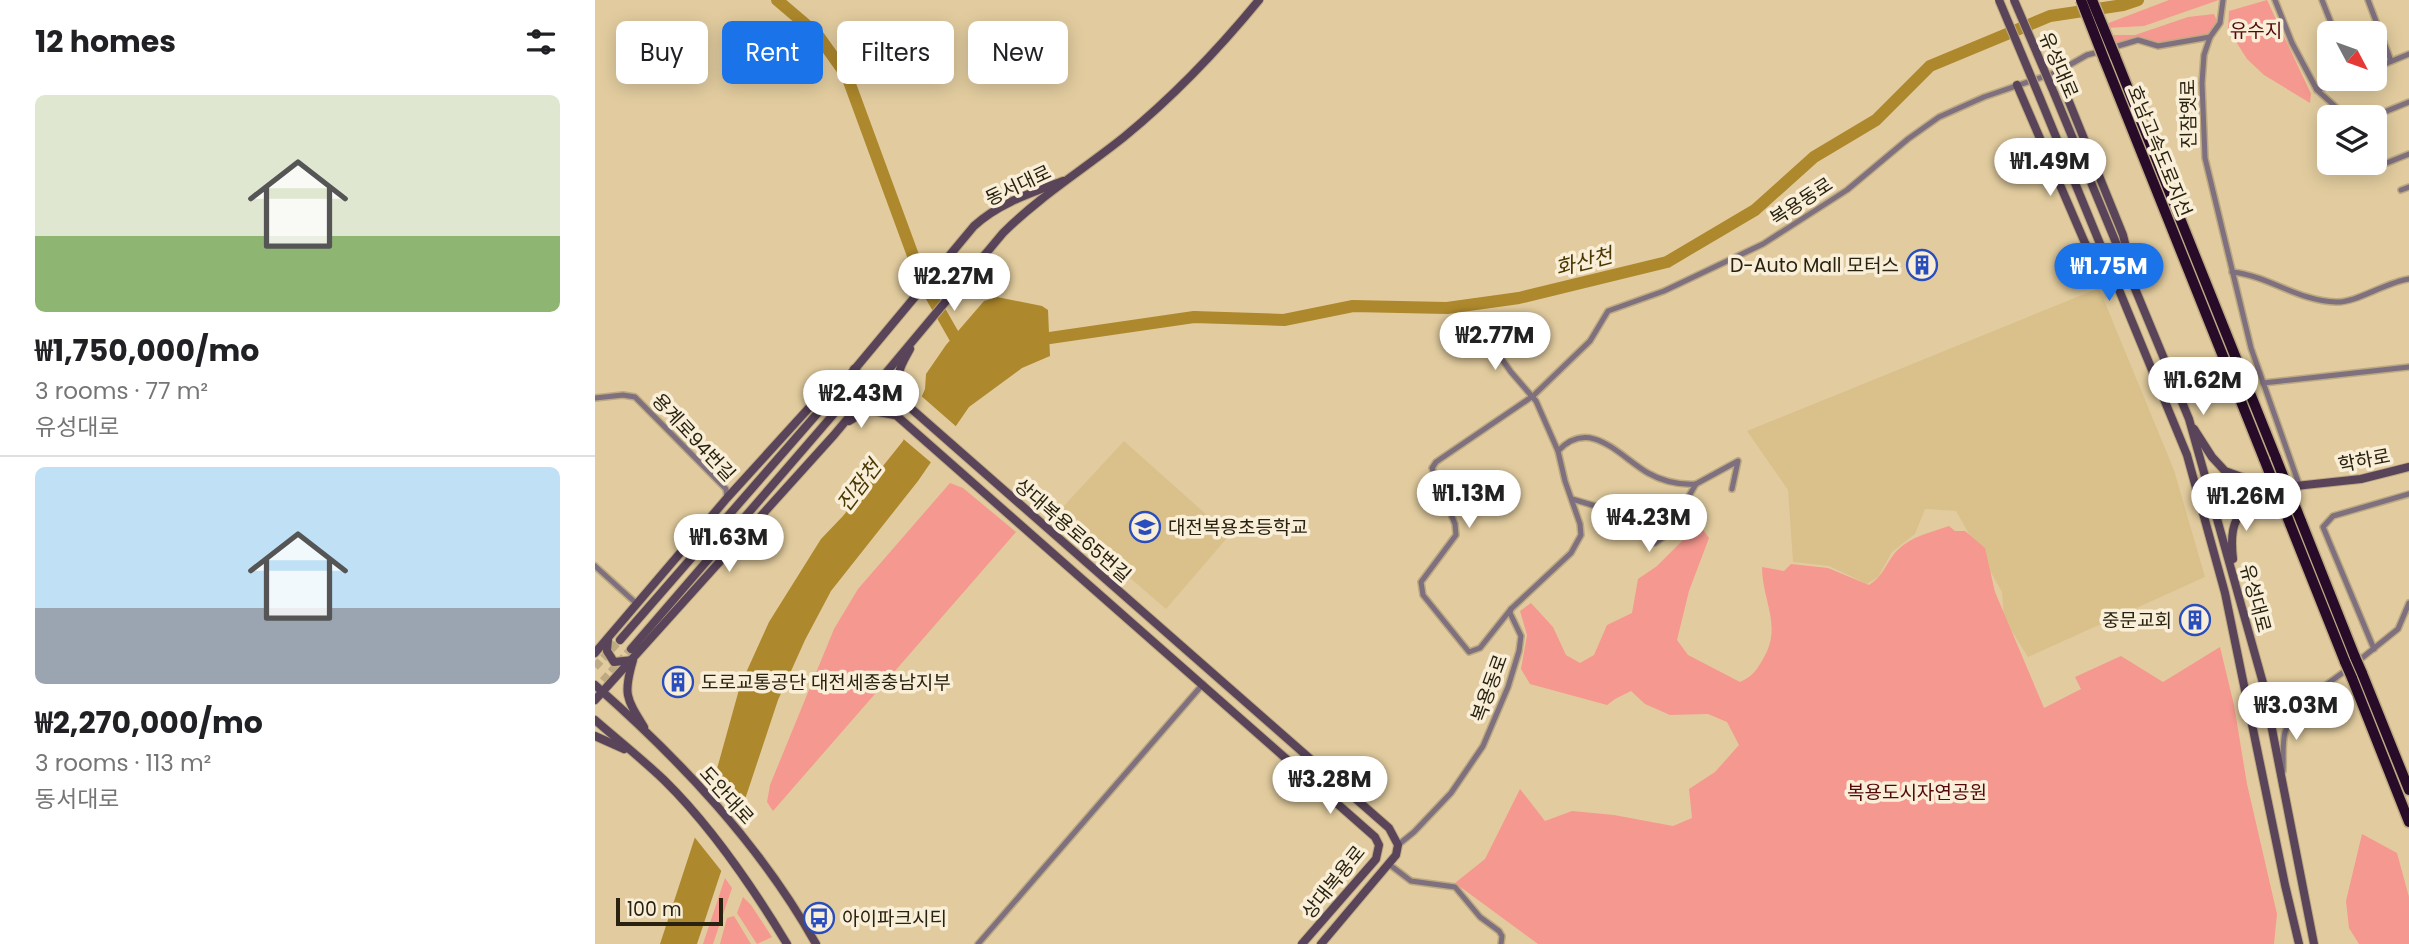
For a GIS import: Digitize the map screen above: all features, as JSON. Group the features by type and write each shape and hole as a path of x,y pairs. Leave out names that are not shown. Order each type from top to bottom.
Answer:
{"highway":[{"name":"호남고속도로지선","path":"2081,0 2110,58"},
{"name":"호남고속도로지선","path":"2092,0 2110,58 2350,660 2409,790"},
{"name":"호남고속도로지선","path":"2357,675 2409,822"}],"street":[{"name":"동서대로","path":"871,384 897,358 1021,215 1075,176 1177,90 1259,0"},
{"name":"유성대로","path":"1999,0 2187,455 2225,593 2299,944"},
{"name":"유성대로","path":"2014,0 2189,419 2263,683 2313,944"},
{"path":"2223,1 2232,0"},
{"path":"2276,0 2292,43 2317,90"},
{"path":"2322,0 2330,21"},
{"path":"2368,0 2391,61"},
{"name":"진잠옛로","path":"2223,1 2220,23 2210,37 2203,65 2205,158 2251,348 2300,487"},
{"name":"복용동로","path":"1511,609 1480,648 1469,652 1423,594 1421,582 1455,535 1455,524 1432,468 1448,453 1533,396 1590,341 1608,311 1664,291 1763,244 1847,190 1907,139 1939,117 2017,85 2057,72 2087,55 2138,40 2158,46 2210,37"},
{"path":"2387,63 2409,54"},
{"path":"2057,72 2123,234 2139,298"},
{"path":"2017,85 2085,243 2095,262 2119,290"},
{"path":"2318,91 2334,105"},
{"path":"2387,111 2409,102"},
{"path":"2387,163 2409,154"},
{"name":"동서대로","path":"620,640 974,226 1008,203 1075,176"},
{"path":"2401,190 2409,187"},
{"path":"2232,272 2266,279 2295,295 2338,303 2409,279"},
{"path":"1481,330 1511,372 1533,396 1558,450 1565,481 1580,524 1578,543 1563,562 1511,609"},
{"path":"906,404 899,387 898,371 914,338"},
{"path":"2263,383 2409,367"},
{"path":"595,653 727,498 828,387 854,369 871,384"},
{"path":"595,700 599,688 633,660 834,435 871,384"},
{"path":"631,649 838,410 871,384"},
{"name":"상대복용로65번길","path":"871,384 898,397 963,453 1389,828 1398,845"},
{"name":"상대복용로65번길","path":"871,384 891,413 954,464 1218,698"},
{"name":"용계로94번길","path":"595,398 623,394 635,397 726,489 727,498"},
{"path":"834,435 867,410 891,413"},
{"path":"2189,419 2212,457 2225,471 2272,488"},
{"path":"1558,450 1567,441 1577,437 1588,438 1604,442 1649,474 1668,481 1696,484"},
{"path":"1571,499 1599,507 1619,517 1655,543 1665,536 1696,484 1738,461 1733,489"},
{"name":"학하로","path":"2200,500 2221,494 2361,479 2409,467"},
{"path":"2236,583 2231,538 2236,518 2272,488"},
{"path":"2374,649 2325,534 2324,523 2333,516 2409,494"},
{"path":"595,566 638,604"},
{"path":"2263,683 2271,708 2277,717 2287,715 2398,629 2409,603"},
{"name":"복용동로","path":"1398,845 1451,793 1483,746 1508,687 1519,651 1521,636 1510,613 1511,609"},
{"path":"610,636 607,651 611,659 619,663 633,660"},
{"path":"595,645 610,636"},
{"path":"633,660 627,680 627,698 649,736"},
{"path":"978,944 1203,684"},
{"name":"도안대로","path":"599,688 692,779 754,849 815,944"},
{"name":"상대복용로","path":"1218,698 1375,837 1379,845 1376,859 1302,944"},
{"path":"2283,780 2285,729 2290,719 2306,702"},
{"name":"도안대로","path":"595,720 683,801 744,878 787,944"},
{"path":"595,736 637,756"},
{"name":"상대복용로","path":"1321,944 1390,864 1398,845"},
{"path":"1390,864 1411,881 1455,887 1480,916 1499,931 1502,936 1501,944"}],"shaded area":[{"path":"2099,288 2174,470 2205,577 2028,657 2004,619 2002,592 1956,511 1925,509 1915,534 1892,552 1878,577 1867,584 1829,566 1793,562 1788,490 1747,431"},
{"path":"997,297 1042,306 1048,310 1050,356 1022,368 969,407 918,481 831,591 778,700 697,944 660,944 715,776 740,686 769,622 821,539 843,516 903,441 925,389 926,374 946,345 984,301"},
{"name":"대전복용초등학교","path":"1124,441 1227,533 1227,538 1166,609 1063,520 1061,509"}],"green space":[{"path":"2169,0 2219,0 2144,26 2107,28 2106,24"},
{"name":"유수지","path":"2267,0 2311,94 2310,103 2264,75 2247,59 2228,29 2229,11"},
{"path":"2214,14 2217,21 2209,34 2158,43 2141,38 2114,44 2110,35 2135,35 2188,17"},
{"path":"950,483 963,488 1016,532 773,811 767,802 770,785 834,629 858,589"},
{"name":"복용도시자연공원","path":"1699,524 1709,538 1689,591 1677,640 1688,655 1740,682 1758,667 1769,647 1771,624 1762,567 1784,571 1791,564 1828,568 1869,585 1906,543 1949,526 1955,531 1965,531 1985,548 1995,592 2044,708 2081,689 2075,677 2121,656 2163,682 2220,647 2234,705 2247,784 2277,914 2274,944 1538,944 1455,883 1485,859 1520,789 1545,821 1572,811 1614,815 1673,826 1692,818 1689,789 1715,772 1739,745 1727,722 1708,714 1670,715 1645,704 1631,691 1607,705 1530,684 1521,669 1527,635 1520,611 1531,603 1553,627 1566,655 1580,663 1594,655 1607,625 1632,613 1638,579 1657,566"},
{"path":"2362,834 2397,853 2409,897 2409,944 2359,944 2349,928 2346,901"},
{"path":"725,878 732,888 713,944 703,944"},
{"path":"743,897 772,937 757,944 737,913"},
{"path":"734,916 751,944 720,944 727,918"}],"pier":[{"path":"919,394 959,429 934,465 901,437"},
{"path":"712,774 744,811 723,873 692,834"}],"waterway":[{"name":"진잠천","path":"777,0 817,34 847,76 922,280 962,350"},
{"name":"화산천","path":"1036,340 1194,317 1284,320 1353,306 1447,308 1519,298 1667,262 1755,210 1814,157 1876,120 1930,66 2050,16 2123,5 2138,0"}],"tunnel":[{"path":"595,667 620,640"},
{"path":"595,690 631,649"}],"place":[{"name":"D-Auto Mall 모터스","path":"1922,265"},
{"name":"대전복용초등학교","path":"1145,527"},
{"name":"중문교회","path":"2195,620"},
{"name":"도로교통공단 대전세종충남지부","path":"678,682"},
{"name":"아이파크시티","path":"819,918"}]}
